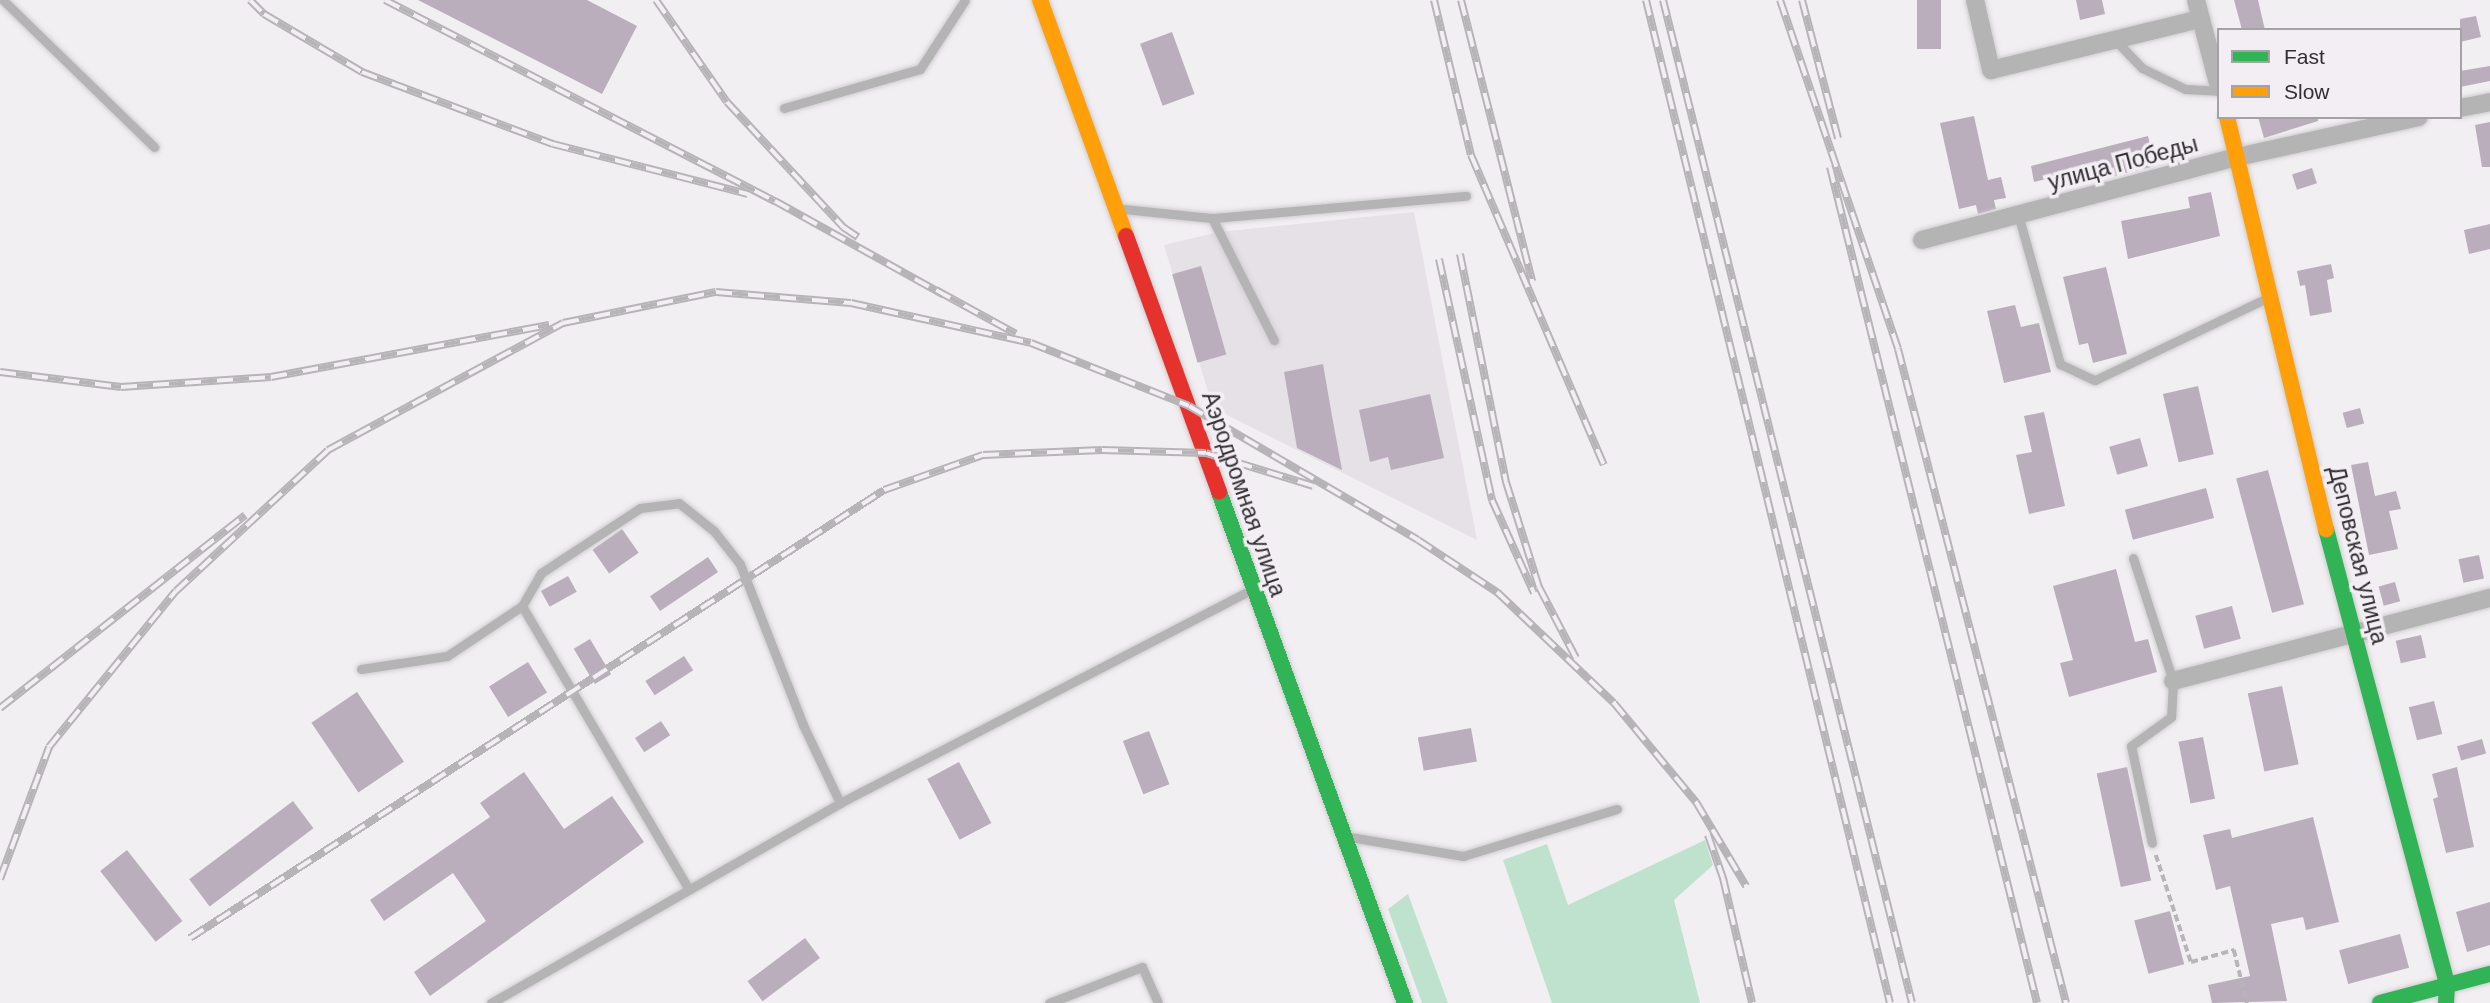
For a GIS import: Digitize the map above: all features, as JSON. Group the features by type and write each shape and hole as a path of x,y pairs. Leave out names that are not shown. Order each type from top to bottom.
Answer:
{"main road":[{"name":"Аэродромная улица","path":"1040,0 1118,208 1253,589 1405,1003"},
{"name":"Деповская улица","path":"2228,119 2351,633 2447,985 2446,1003"},
{"path":"2380,1003 2490,974"}],"street":[{"path":"1975,0 1991,70 2201,19"},
{"path":"2196,0 2217,81"},
{"path":"2462,108 2490,102"},
{"name":"улица Победы","path":"1922,240 2019,218 2237,157 2410,119"},
{"path":"2173,681 2490,598"}],"lane":[{"path":"3,0 154,147"},
{"path":"783,108 920,69 965,0"},
{"path":"2116,41 2142,68 2185,89 2217,89"},
{"path":"1118,208 1212,218 1466,196"},
{"path":"1212,218 1274,340"},
{"path":"2019,218 2060,364 2095,380 2269,297"},
{"path":"362,669 447,656 522,606 541,573 640,508 679,503 714,531 740,564 803,725 841,803"},
{"path":"2133,558 2173,681 2171,717 2131,746 2152,843"},
{"path":"491,1003 841,803 1253,589"},
{"path":"522,606 689,890"},
{"path":"1345,837 1463,856 1617,809"},
{"path":"1049,1003 1142,967 1158,1003"}],"path":[{"path":"2152,843 2191,962 2234,950 2247,1003"}],"shaded area":[{"path":"1414,212 1477,540 1213,408 1164,245 1219,232"}],"green space":[{"path":"1705,840 1713,865 1674,900 1700,1003 1552,1003 1503,860 1547,844 1568,905"},
{"path":"1408,894 1448,1003 1422,1003 1388,909"}],"building":[{"path":"418,0 587,0 637,26 602,94"},
{"path":"1917,0 1941,0 1941,49 1917,49"},
{"path":"2076,0 2102,0 2105,14 2080,20"},
{"path":"2234,0 2258,0 2265,28 2241,28"},
{"path":"2476,16 2481,37 2462,42 2460,19"},
{"path":"1172,32 1195,94 1163,106 1140,44"},
{"path":"2490,66 2490,81 2462,87 2462,71"},
{"path":"1974,116 1988,180 2001,177 2006,198 1994,200 1996,209 1978,214 1976,205 1959,209 1940,123"},
{"path":"2259,119 2318,119 2318,121 2264,138"},
{"path":"2490,122 2490,167 2482,167 2475,125"},
{"path":"2148,136 2155,166 2071,187 2067,174 2034,182 2031,166"},
{"path":"2312,168 2317,183 2297,190 2292,174"},
{"path":"2211,192 2220,236 2128,259 2121,221 2190,208 2188,197"},
{"path":"2490,224 2490,249 2469,254 2464,230"},
{"path":"2331,264 2334,278 2327,280 2332,312 2310,316 2305,285 2300,286 2297,271"},
{"path":"1201,266 1226,354 1198,363 1172,274"},
{"path":"2106,267 2127,354 2093,363 2088,343 2079,345 2063,277"},
{"path":"2015,305 2021,327 2039,323 2051,372 2004,383 1987,311"},
{"path":"1323,364 1342,470 1297,448 1284,372"},
{"path":"2198,386 2214,454 2179,462 2163,394"},
{"path":"1430,394 1444,458 1391,470 1388,457 1370,462 1359,410"},
{"path":"2360,408 2364,423 2347,428 2343,413"},
{"path":"2044,412 2065,506 2029,514 2016,455 2032,452 2024,416"},
{"path":"2140,438 2148,466 2117,475 2109,447"},
{"path":"2368,462 2375,496 2396,491 2401,509 2389,511 2398,549 2369,555 2351,465"},
{"path":"2268,470 2304,604 2272,613 2236,479"},
{"path":"2206,488 2214,518 2133,540 2125,510"},
{"path":"622,529 639,553 609,573 593,550"},
{"path":"2479,555 2484,578 2463,583 2458,559"},
{"path":"708,557 718,572 660,611 650,596"},
{"path":"2116,569 2135,642 2148,639 2157,672 2069,697 2060,663 2073,660 2053,586"},
{"path":"568,576 577,592 550,607 541,591"},
{"path":"2395,582 2400,601 2384,606 2379,586"},
{"path":"2232,606 2241,639 2204,649 2195,616"},
{"path":"2421,635 2426,657 2401,663 2396,641"},
{"path":"590,639 611,674 595,684 574,649"},
{"path":"684,656 693,670 655,695 645,681"},
{"path":"528,662 547,693 508,717 489,686"},
{"path":"2282,686 2299,764 2264,772 2248,693"},
{"path":"357,692 404,762 358,792 311,723"},
{"path":"2434,701 2442,734 2417,740 2409,707"},
{"path":"661,721 670,735 644,752 635,738"},
{"path":"1471,728 1477,761 1424,771 1418,737"},
{"path":"1149,731 1169,784 1143,794 1123,741"},
{"path":"2203,737 2215,799 2190,804 2178,742"},
{"path":"2482,739 2486,753 2461,761 2457,746"},
{"path":"959,762 991,823 960,840 927,779"},
{"path":"2127,767 2151,880 2121,887 2097,773"},
{"path":"2457,767 2474,847 2446,853 2433,799 2438,797 2432,774"},
{"path":"524,772 564,829 612,796 644,842 430,996 414,972 486,921 453,873 384,921 370,900 490,817 480,803"},
{"path":"293,801 313,828 210,906 189,879"},
{"path":"2313,817 2339,922 2306,930 2303,917 2271,924 2287,1001 2212,1003 2208,985 2250,976 2230,886 2216,890 2203,835 2230,829 2232,838"},
{"path":"127,850 182,921 156,942 100,871"},
{"path":"2490,902 2490,945 2467,952 2456,912"},
{"path":"2170,911 2184,964 2148,974 2134,921"},
{"path":"2400,934 2409,968 2348,984 2339,950"},
{"path":"805,938 820,958 763,1001 747,981"}],"railway":[{"path":"250,0 264,14 362,72 553,144 748,194"},
{"path":"385,0 775,201 944,295"},
{"path":"656,0 727,102 843,227 858,237"},
{"path":"1434,0 1471,155 1604,465"},
{"path":"1461,0 1532,281"},
{"path":"1646,0 1890,1003"},
{"path":"1663,0 1912,1003"},
{"path":"1780,0 1898,349 2066,1003"},
{"path":"1802,0 1838,138"},
{"path":"1830,167 2037,1003"},
{"path":"1460,254 1506,482 1539,587 1576,658"},
{"path":"1439,259 1492,500 1534,593"},
{"path":"936,290 1016,334"},
{"path":"0,879 49,747 176,591 328,450 563,323 716,292 851,303 1031,343 1189,406 1418,540 1497,592 1614,703 1696,802 1746,886"},
{"path":"0,372 121,387 271,377 549,325"},
{"path":"190,938 884,490 983,455 1102,450 1206,453 1313,486"},
{"path":"0,708 245,515"},
{"path":"1708,835 1723,878 1752,1003"}],"traffic: fast":[{"path":"1219,492 1405,1003"},
{"path":"2326,529 2447,985 2446,1003"},
{"path":"2380,1003 2490,974"}],"traffic: slow":[{"path":"1040,0 1126,236"},
{"path":"2227,119 2326,529"}],"traffic: jam":[{"path":"1126,236 1219,492"}]}
